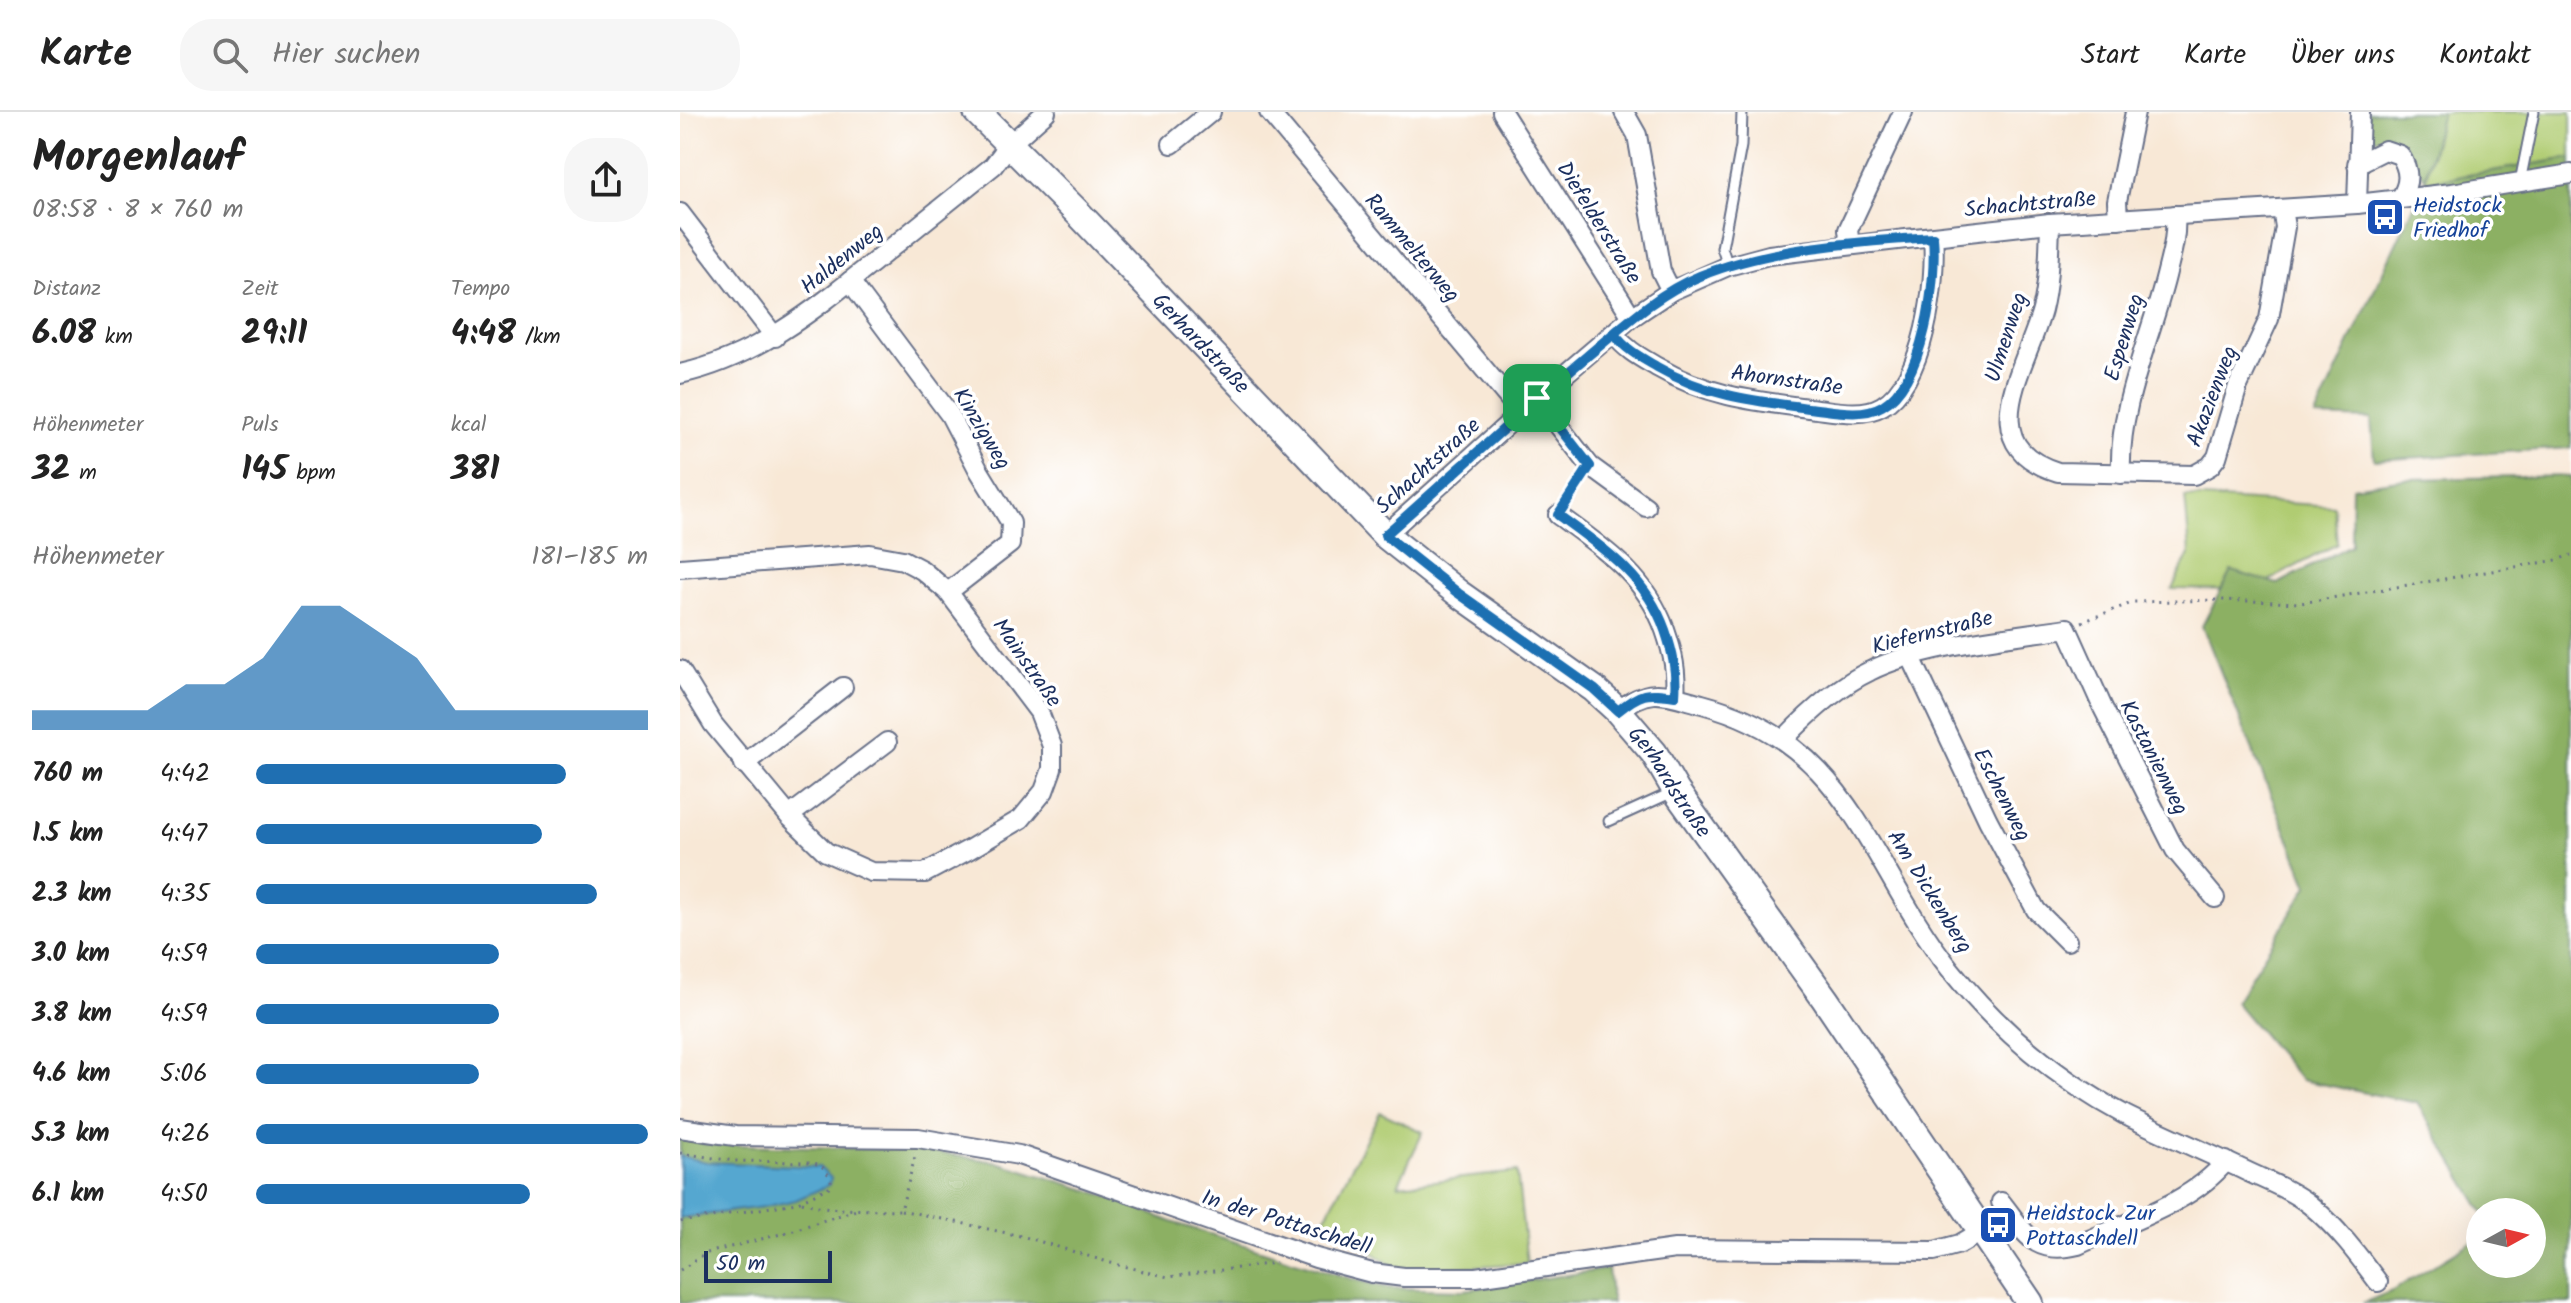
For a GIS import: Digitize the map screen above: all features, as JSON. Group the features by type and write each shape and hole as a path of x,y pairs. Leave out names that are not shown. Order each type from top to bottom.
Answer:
{"street":[{"name":"Gerhardstraße","path":"977,112 1385,535 1458,593 1594,689 1618,711 1654,753 1676,791 1825,999 2030,1303"},
{"name":"Haldenweg","path":"680,374 726,360 775,337 814,311 993,166 1009,145 1046,112"},
{"path":"1172,144 1211,112"},
{"name":"Rammelterweg","path":"1269,112 1521,413"},
{"name":"Diefelderstraße","path":"1502,112 1632,317"},
{"path":"1624,112 1637,135 1661,271 1671,291"},
{"path":"1850,245 1848,230 1903,112"},
{"path":"2118,219 2117,201 2135,112"},
{"path":"2357,204 2360,112"},
{"path":"2357,164 2385,150 2400,155 2406,163 2409,179 2400,199"},
{"name":"Schachtstraße","path":"1385,535 1632,317 1671,291 1728,266 1769,255 2050,223 2357,204 2571,174"},
{"name":"Akazienweg","path":"2121,474 2194,475 2210,466 2217,457 2238,386 2269,319 2285,227 2282,209"},
{"path":"680,213 775,337"},
{"name":"Espenweg","path":"2121,474 2120,457 2127,408 2162,293 2176,233 2175,215"},
{"name":"Ulmenweg","path":"2050,223 2044,301 2012,390 2009,421 2017,446 2037,466 2058,472 2121,474"},
{"name":"Ahornstraße","path":"1614,334 1625,349 1699,388 1750,401 1845,412 1870,411 1900,392 1914,367 1927,313 1935,255 1933,237"},
{"name":"Kinzigweg","path":"850,281 950,415 1011,523 1010,544 948,592"},
{"path":"1537,398 1590,466 1646,507"},
{"path":"1558,515 1618,560 1648,593 1659,612 1674,657 1675,696"},
{"name":"Mainstraße","path":"680,568 870,554 903,560 922,570 948,592 1039,712 1052,746 1052,769 1044,791 1021,819 925,873 871,872 826,852 789,816 713,724 680,670"},
{"name":"Kiefernstraße","path":"1784,739 1803,719 1854,679 1873,669 1981,641 2067,628"},
{"name":"Kastanienweg","path":"2067,628 2103,708 2175,850 2215,898"},
{"name":"Eschenweg","path":"1911,657 1981,806 2036,910 2067,941"},
{"path":"744,764 843,687"},
{"name":"Am Dickenberg","path":"1618,711 1634,697 1648,692 1675,696 1759,723 1784,739 1818,770 1847,803 1950,969 2010,1035 2082,1090 2125,1114 2280,1187 2310,1205 2358,1254 2378,1282"},
{"path":"789,816 887,742"},
{"name":"In der Pottaschdell","path":"680,1128 735,1136 918,1138 1019,1155 1316,1258 1372,1273 1394,1275 1476,1277 1675,1249 1934,1251 1960,1244 1982,1231"},
{"path":"2001,1202 2035,1244 2049,1250 2064,1249 2194,1192 2211,1179 2226,1161"}],"lane":[{"path":"1728,266 1722,248 1741,146 1742,112"},
{"path":"2520,182 2534,112"},
{"path":"1609,821 1676,791"}],"path":[{"path":"1558,515 1590,466"},
{"path":"2067,628 2134,602 2221,600 2301,603 2557,560 2571,555"},
{"path":"901,1210 918,1138"},
{"path":"680,1153 708,1159 821,1165 831,1178 831,1186 802,1202 680,1222"},
{"path":"802,1202 856,1210 901,1210 1025,1237 1168,1277 1316,1258"},
{"path":"680,1270 707,1253 856,1210"}],"green space":[{"path":"2368,112 2442,112 2425,178 2400,141 2365,137"},
{"path":"2442,112 2571,112 2571,158 2425,182"},
{"path":"2571,158 2571,448 2374,460 2371,419 2315,417 2425,182"},
{"path":"2571,476 2571,1303 2363,1303 2392,1291 2466,1246 2466,1278 2546,1278 2546,1198 2475,1198 2417,1103 2301,1080 2235,1002 2308,886 2202,626 2231,571 2278,584 2351,545 2352,487 2405,479"},
{"path":"2185,497 2334,506 2337,544 2252,590 2172,589 2190,552"},
{"path":"1380,1112 1423,1132 1398,1185 1517,1172 1527,1263 1400,1271 1324,1220"},
{"path":"680,1136 704,1144 922,1150 997,1162 1104,1195 1172,1222 1389,1288 1464,1290 1608,1269 1612,1303 680,1303"}],"water":[{"path":"680,1156 707,1162 819,1167 831,1178 829,1185 796,1200 680,1218"}],"place":[{"name":"Heidstock Friedhof","path":"2385,217"},
{"name":"Heidstock Zur Pottaschdell","path":"1998,1225"}],"route":[{"path":"1537,398 1590,466 1558,515 1618,560 1648,593 1659,612 1674,657 1675,696 1648,692 1634,697 1618,711 1594,689 1458,593 1385,535 1537,398 1632,317 1671,291 1698,277 1769,255 1933,237 1935,255 1924,328 1914,367 1900,392 1870,411 1845,412 1750,401 1699,388 1625,349 1614,334 1537,398"}]}
